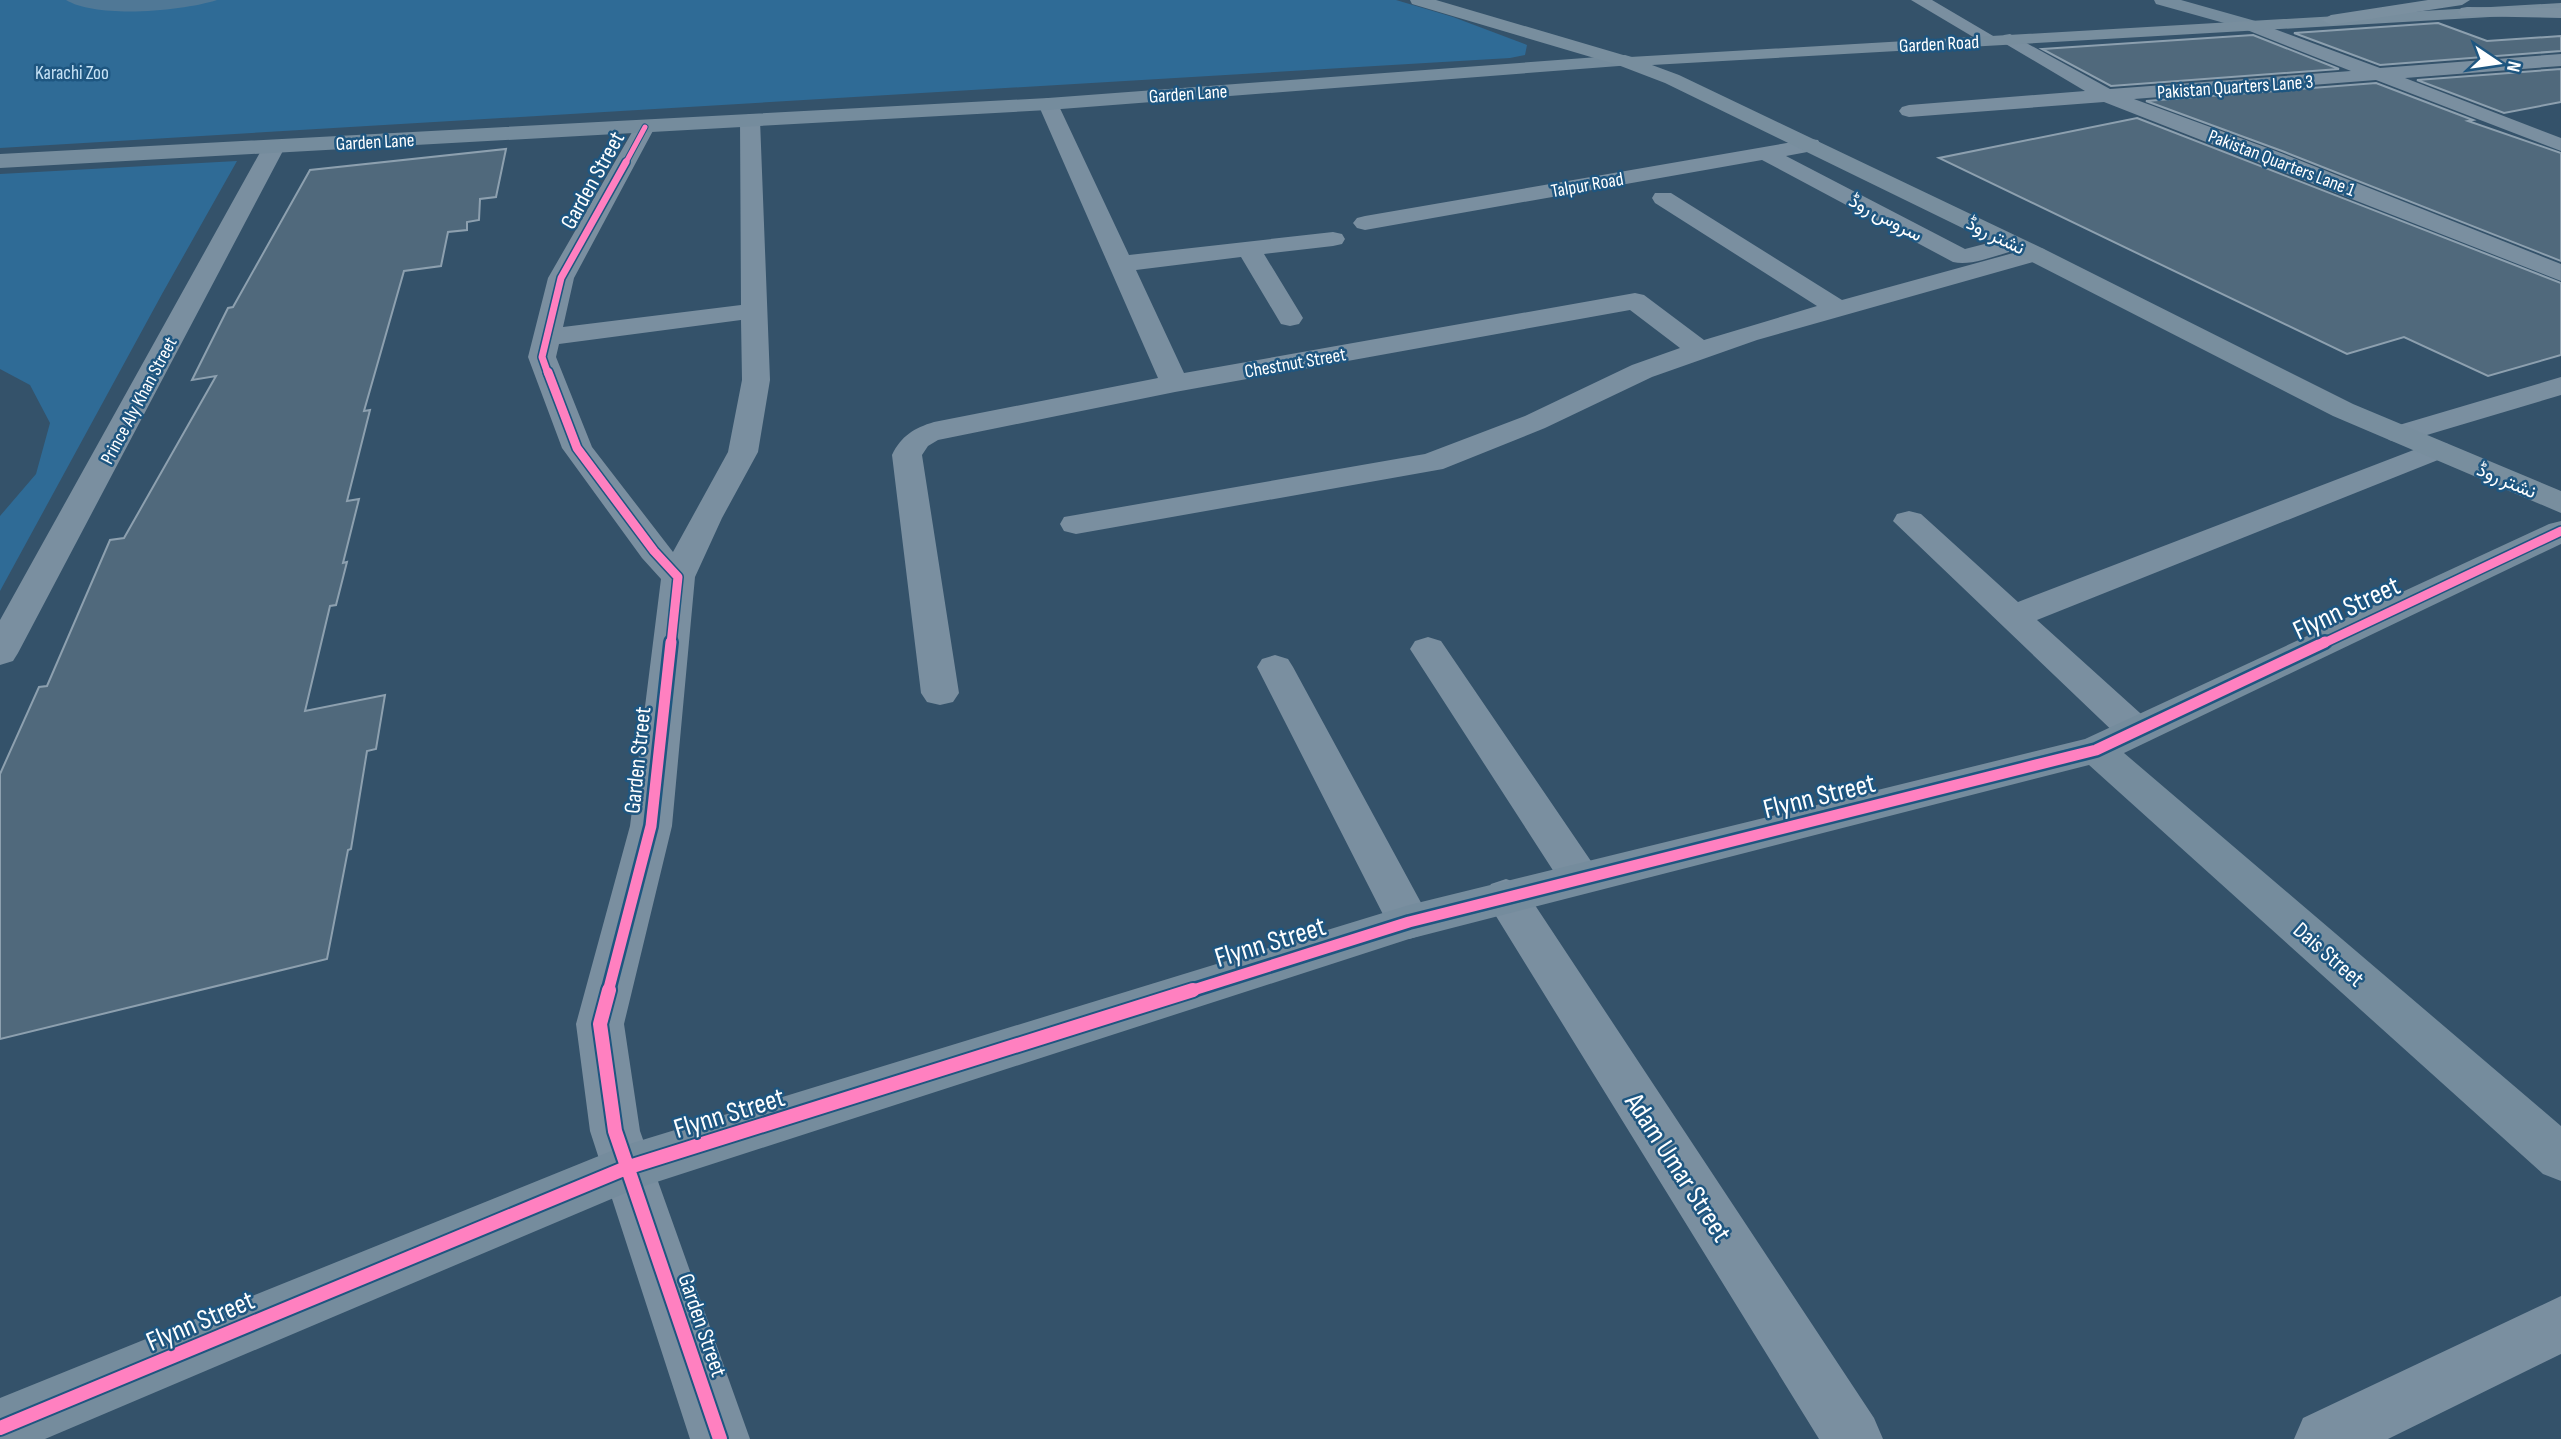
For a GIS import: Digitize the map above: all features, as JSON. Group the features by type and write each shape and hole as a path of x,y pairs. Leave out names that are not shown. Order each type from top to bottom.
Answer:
{"highway":[{"path":"2464,6 2561,9"}],"main road":[{"name":"نشتر روڈ","path":"1418,0 1625,61 1672,79 2024,249 2343,410 2400,434"},
{"name":"نشتر روڈ","path":"1450,0 1661,59 2319,372"},
{"name":"Garden Road","path":"1625,61 2253,26 2464,6 2561,9"},
{"name":"نشتر روڈ","path":"2368,396 2433,438 2561,503"},
{"name":"نشتر روڈ","path":"2433,438 2513,458"}],"street":[{"name":"Pakistan Quarters Lane 1","path":"1919,0 2107,96 2285,163 2561,273"},
{"path":"2161,0 2253,26 2561,145"},
{"name":"Pakistan Quarters Lane 3","path":"1909,111 2561,60"},
{"name":"Garden Lane","path":"0,161 1048,104 1625,61"},
{"path":"1048,104 1175,383"},
{"path":"678,577 706,518 743,452 756,380 750,120"},
{"name":"Garden Street","path":"645,128 561,278 542,357 577,448 654,551 678,577 651,826 600,1024 615,1131 720,1439"},
{"name":"Talpur Road","path":"1365,223 1810,145"},
{"name":"Prince Aly Khan Street","path":"0,653 274,147"},
{"name":"سروس روڈ","path":"1765,153 1962,257 2024,249"},
{"path":"1663,198 1839,309"},
{"path":"1120,264 1333,239"},
{"path":"1249,249 1290,318"},
{"path":"1076,524 1432,462 1535,422 1642,371 1747,334 1839,309 2024,249"},
{"name":"Chestnut Street","path":"940,693 907,455 911,444 923,435 945,428 1175,383 1635,301 1701,351"},
{"path":"547,337 754,311"},
{"path":"2012,617 2561,386"},
{"path":"2400,434 2433,438"},
{"path":"1909,521 2136,731"},
{"name":"Flynn Street","path":"0,1428 626,1168 1409,922 2096,750 2561,531"},
{"path":"1428,649 1580,878"},
{"path":"1275,667 1409,922"},
{"name":"Dais Street","path":"2096,750 2561,1158"},
{"name":"Adam Umar Street","path":"1506,896 1853,1439"},
{"path":"2324,1439 2561,1324"}],"green space":[{"name":"Karachi Zoo","path":"0,0 1396,0 1453,17 1527,45 1525,55 1510,58 0,148"},
{"path":"237,161 0,591 0,516 36,474 50,423 30,385 0,369 0,174"}],"shaded area":[{"path":"66,0 217,0 162,10 118,11 98,10"}],"building":[{"path":"2438,23 2487,41 2561,36 2561,51 2380,65 2294,33"},
{"path":"2253,35 2339,69 2111,86 2042,49"},
{"path":"2561,69 2561,102 2504,113 2417,80"},
{"path":"2376,83 2473,120 2468,121 2561,153 2561,261 2282,151 2146,101"},
{"path":"2137,118 2561,283 2561,355 2488,376 2404,337 2347,354 1939,158"},
{"path":"506,149 496,197 480,199 479,220 467,222 467,230 448,232 441,266 404,271 364,411 370,410 347,501 359,499 343,563 347,562 336,605 330,606 305,711 385,695 376,749 367,751 351,849 348,850 327,959 0,1039 0,774 39,687 47,686 110,540 124,538 216,376 192,380 228,308 233,307 310,170"}],"cycle path":[{"path":"645,127 561,278 542,357 577,448 654,551 678,577 651,826 600,1024 615,1131 720,1439"},
{"path":"0,1428 626,1168 1409,922 2096,750 2561,531"}]}
